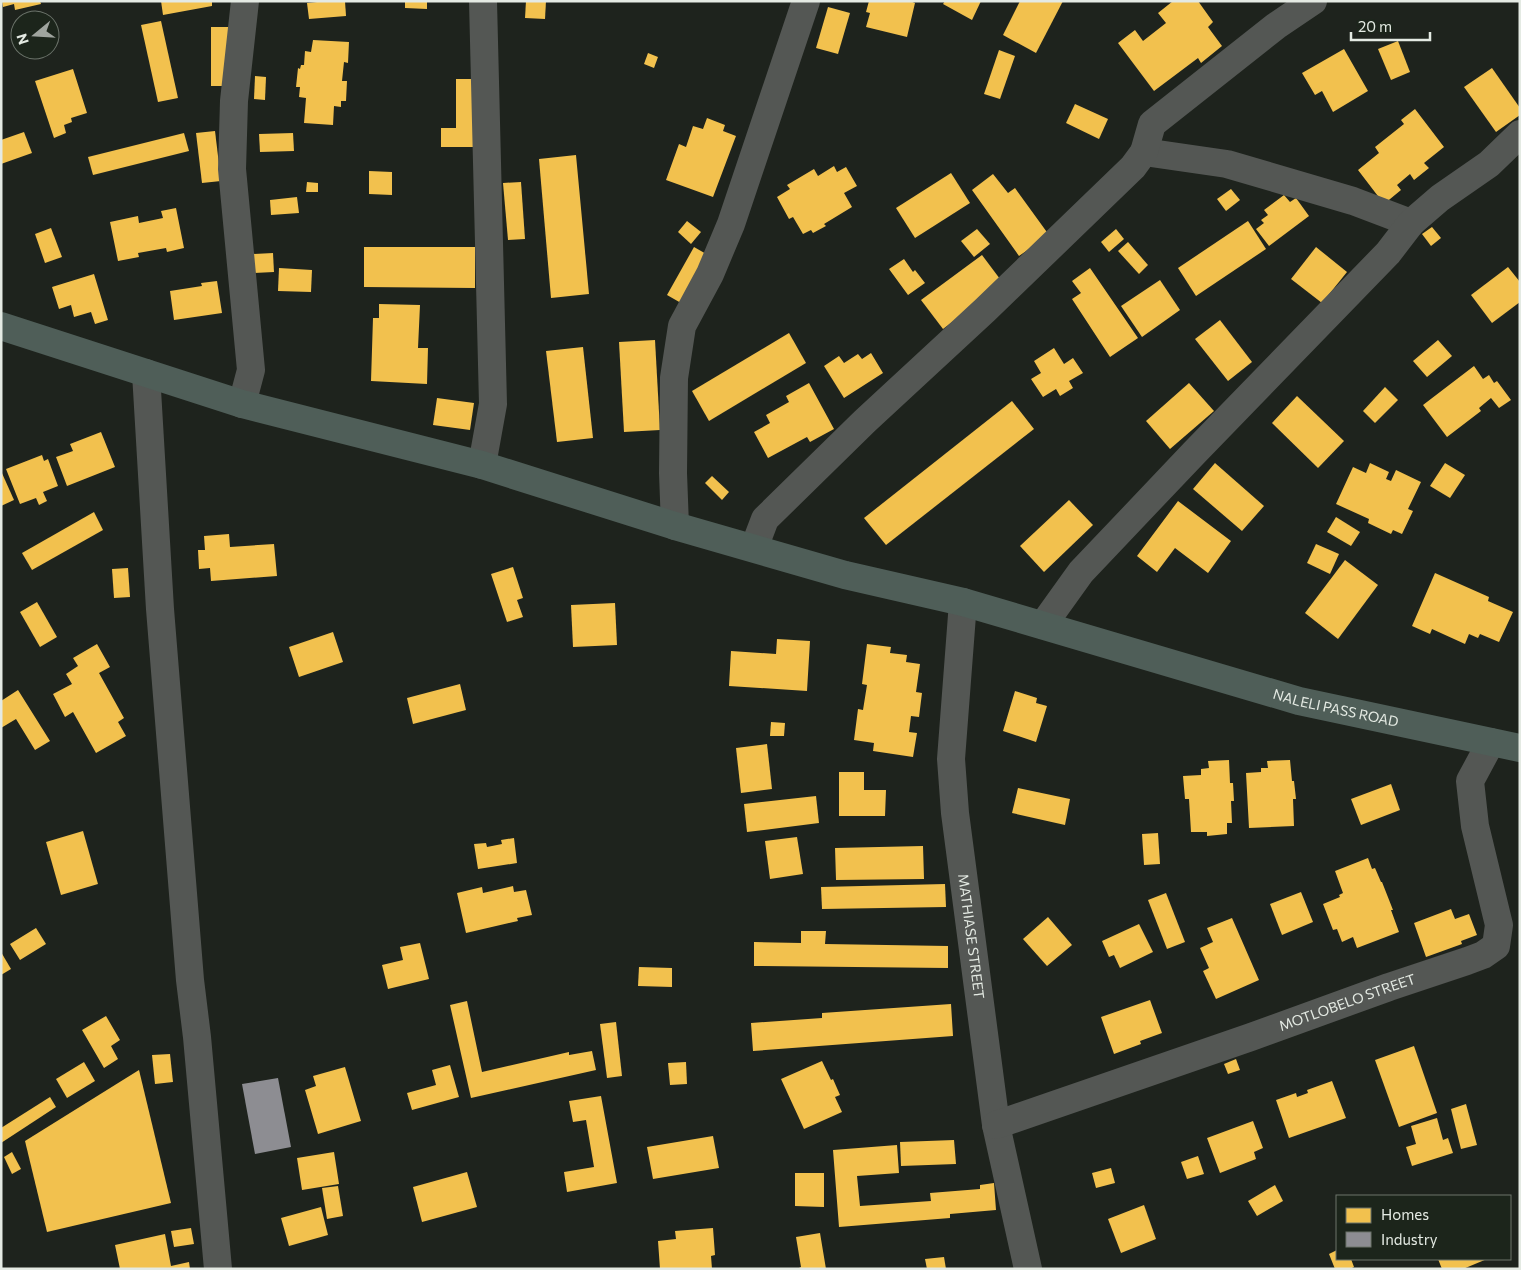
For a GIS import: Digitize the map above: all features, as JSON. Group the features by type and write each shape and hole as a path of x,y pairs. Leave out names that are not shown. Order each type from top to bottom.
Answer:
{"main road":[{"name":"NALELI PASS ROAD","path":"1,326 242,404 482,465 675,526 845,574 963,602 1298,701 1520,748"}],"street":[{"path":"242,404 251,370 232,168 234,101 245,1"},
{"path":"482,465 493,404 483,1"},
{"path":"675,526 673,473 674,378 682,326 710,274 731,224 806,1"},
{"path":"754,548 765,519 865,421 985,310 1133,168 1144,152 1152,124 1276,26 1312,1"},
{"path":"1043,625 1081,572 1388,253 1411,223 1440,198 1490,164 1520,134"},
{"path":"1144,152 1226,164 1353,201 1411,223"},
{"path":"146,373 160,609 190,980 218,1269"},
{"name":"MATHIASE STREET","path":"963,602 952,760 955,813 996,1125 1028,1269"},
{"name":"MOTLOBELO STREET","path":"996,1125 1467,961 1483,955 1496,946 1499,925 1475,826 1470,781 1491,742"}],"building: Homes":[{"path":"2,1 40,1 41,4 15,10 14,4 3,7"},
{"path":"161,1 212,1 212,6 163,15"},
{"path":"345,1 346,16 309,19 307,3"},
{"path":"405,1 427,1 427,9 405,8"},
{"path":"526,1 546,1 545,19 525,18"},
{"path":"869,1 910,1 915,3 907,37 866,27 870,13 866,12"},
{"path":"945,1 981,1 972,20 943,4"},
{"path":"1020,1 1063,1 1036,53 1003,35"},
{"path":"1173,1 1198,1 1213,22 1208,27 1222,46 1201,63 1198,58 1154,91 1118,43 1135,30 1143,41 1166,23 1158,13"},
{"path":"828,7 850,13 838,54 816,48"},
{"path":"161,21 178,98 158,102 141,25"},
{"path":"211,27 230,27 231,86 211,86"},
{"path":"313,40 349,42 348,63 344,62 342,81 347,81 346,101 341,101 341,107 334,106 333,125 304,123 306,98 299,97 300,87 296,87 298,68 300,69 301,65 304,65 305,51 311,52"},
{"path":"1398,41 1410,72 1391,80 1378,49"},
{"path":"1344,49 1368,91 1333,112 1322,91 1315,95 1302,73"},
{"path":"999,50 1015,56 1000,99 984,94"},
{"path":"648,53 658,57 654,68 644,64"},
{"path":"1492,68 1520,108 1520,115 1496,132 1464,87"},
{"path":"73,69 87,113 71,118 72,122 64,125 66,133 54,138 35,81"},
{"path":"255,76 266,77 265,100 254,99"},
{"path":"456,79 474,79 475,147 441,147 441,128 456,128"},
{"path":"1075,104 1108,119 1099,139 1066,123"},
{"path":"1415,109 1444,147 1424,163 1429,168 1414,180 1410,174 1397,185 1401,190 1384,204 1358,170 1379,153 1375,147 1404,124 1401,120"},
{"path":"707,118 725,125 723,131 736,136 713,197 666,180 679,144 686,147 693,126 703,129"},
{"path":"215,131 221,181 202,183 196,133"},
{"path":"24,132 32,153 1,164 1,140"},
{"path":"184,133 189,151 93,175 88,157"},
{"path":"293,133 294,151 260,152 259,134"},
{"path":"576,155 589,294 551,298 539,159"},
{"path":"834,166 837,172 846,167 857,186 844,193 852,207 824,224 826,226 813,233 811,230 803,234 793,217 789,219 777,197 790,189 787,185 814,169 818,176"},
{"path":"369,171 392,172 392,195 369,194"},
{"path":"951,173 970,203 915,238 896,208"},
{"path":"993,174 1008,193 1015,188 1049,235 1019,256 972,190"},
{"path":"307,182 318,183 318,192 306,192"},
{"path":"521,182 525,239 508,240 503,183"},
{"path":"1231,189 1240,200 1226,211 1217,199"},
{"path":"1284,195 1290,202 1296,198 1309,216 1269,246 1256,229 1264,223 1261,220 1268,215 1264,210"},
{"path":"297,197 299,213 271,215 270,200"},
{"path":"176,208 184,248 167,252 166,248 138,253 139,257 118,261 110,222 138,216 139,223 163,218 161,211"},
{"path":"687,221 701,232 691,244 678,232"},
{"path":"1248,221 1266,249 1196,296 1178,268"},
{"path":"1432,227 1441,238 1431,246 1422,234"},
{"path":"51,228 62,257 45,263 35,234"},
{"path":"977,229 990,244 974,257 961,241"},
{"path":"1116,229 1124,239 1109,252 1101,242"},
{"path":"1128,242 1148,265 1139,274 1118,251"},
{"path":"364,247 475,247 475,288 364,287"},
{"path":"694,247 708,255 681,303 667,295"},
{"path":"1316,247 1347,272 1322,303 1291,279"},
{"path":"273,253 274,272 254,273 253,254"},
{"path":"982,255 1003,283 943,329 921,300"},
{"path":"904,259 913,272 915,270 925,283 908,295 889,269"},
{"path":"1508,267 1520,282 1520,302 1492,323 1471,295"},
{"path":"279,268 312,270 311,292 278,291"},
{"path":"1090,268 1138,338 1110,357 1072,299 1081,293 1072,281"},
{"path":"94,274 108,320 95,324 91,312 74,317 71,305 59,309 52,287"},
{"path":"1160,280 1180,310 1142,337 1121,306"},
{"path":"217,281 222,313 174,320 170,291 202,286 201,283"},
{"path":"379,304 420,305 418,348 428,348 427,384 371,381 373,318 379,318"},
{"path":"1220,320 1252,362 1228,381 1195,339"},
{"path":"789,333 806,363 709,421 692,391"},
{"path":"655,340 660,430 624,432 619,342"},
{"path":"1438,340 1452,356 1427,377 1413,361"},
{"path":"583,347 593,438 557,442 546,351"},
{"path":"1054,348 1064,364 1073,358 1083,373 1069,381 1073,388 1060,396 1056,389 1043,397 1031,379 1041,373 1034,361"},
{"path":"871,353 883,373 844,398 824,366 839,356 844,363 858,354 862,359"},
{"path":"1474,366 1483,379 1489,375 1494,383 1497,381 1511,400 1499,408 1491,398 1479,408 1481,411 1447,437 1423,405"},
{"path":"809,383 834,429 810,442 807,437 768,458 754,432 770,423 766,415 789,402 786,396"},
{"path":"1189,383 1214,411 1170,449 1146,421"},
{"path":"1385,387 1398,400 1375,423 1363,411"},
{"path":"1297,396 1344,441 1318,468 1272,423"},
{"path":"437,398 474,403 470,430 433,425"},
{"path":"1012,401 1034,429 886,545 864,518"},
{"path":"101,432 115,467 67,486 56,457 73,451 70,444"},
{"path":"42,455 44,461 48,459 58,486 43,492 47,501 39,505 36,498 20,504 6,469"},
{"path":"1215,463 1264,506 1242,531 1193,489"},
{"path":"1370,463 1389,472 1386,479 1391,481 1396,470 1421,482 1408,509 1413,511 1402,534 1393,530 1391,534 1368,523 1369,519 1336,504 1353,467 1366,473"},
{"path":"1445,463 1465,475 1450,498 1430,486"},
{"path":"1,471 14,500 1,506"},
{"path":"712,476 729,492 722,500 705,483"},
{"path":"1069,500 1093,525 1044,572 1020,546"},
{"path":"1178,501 1231,541 1208,573 1175,548 1157,572 1137,556"},
{"path":"94,512 103,530 32,570 22,553"},
{"path":"1336,517 1360,532 1351,546 1327,532"},
{"path":"229,534 230,547 274,544 277,576 211,581 210,568 199,569 198,550 205,550 204,536"},
{"path":"1316,544 1339,554 1330,574 1307,563"},
{"path":"1345,560 1378,585 1338,639 1305,613"},
{"path":"513,567 523,598 517,600 523,617 507,622 491,574"},
{"path":"128,568 130,597 114,598 112,569"},
{"path":"1435,573 1489,597 1488,601 1513,612 1499,642 1480,634 1478,638 1469,634 1465,644 1432,629 1430,634 1412,626"},
{"path":"37,602 57,637 40,647 20,612"},
{"path":"615,603 617,645 573,647 571,605"},
{"path":"333,632 343,662 299,677 289,647"},
{"path":"777,639 810,641 807,691 729,686 731,651 776,654"},
{"path":"97,644 110,667 99,673 124,718 118,722 126,736 96,753 73,712 65,717 53,694 72,684 66,674 78,666 73,658"},
{"path":"867,644 891,647 890,653 907,655 906,662 920,664 916,692 922,693 919,717 911,716 909,732 917,733 913,757 873,751 874,743 854,740 858,709 863,710 867,685 862,684"},
{"path":"460,684 466,710 413,724 407,698"},
{"path":"18,690 50,741 35,750 16,719 1,728 1,701"},
{"path":"1015,691 1037,698 1036,703 1047,706 1036,742 1003,731"},
{"path":"771,722 785,723 784,736 770,736"},
{"path":"767,744 772,789 741,793 736,748"},
{"path":"1229,760 1230,783 1233,783 1234,801 1231,801 1232,823 1227,823 1227,834 1207,836 1207,832 1191,832 1189,799 1185,799 1183,776 1201,775 1201,769 1209,768 1208,761"},
{"path":"1290,760 1296,799 1293,799 1294,826 1249,828 1246,773 1261,772 1261,768 1268,768 1267,761"},
{"path":"839,772 864,772 864,790 886,790 885,816 839,816"},
{"path":"1391,784 1400,810 1361,825 1351,799"},
{"path":"1018,788 1070,799 1065,825 1012,813"},
{"path":"816,796 819,823 747,832 744,804"},
{"path":"83,831 98,884 61,895 46,842"},
{"path":"1158,833 1160,864 1144,865 1142,834"},
{"path":"797,837 803,874 770,879 765,841"},
{"path":"514,838 517,863 478,869 474,844 486,843 487,847 502,844 501,840"},
{"path":"923,846 924,879 836,880 835,848"},
{"path":"1368,858 1372,869 1375,868 1382,882 1399,932 1357,948 1353,937 1342,942 1337,929 1333,930 1323,904 1340,897 1339,895 1343,893 1335,871"},
{"path":"945,884 946,907 822,909 821,887"},
{"path":"513,886 514,892 526,890 532,915 517,918 518,921 466,933 457,893 482,887 483,893"},
{"path":"1301,892 1313,922 1282,935 1270,904"},
{"path":"1166,893 1185,942 1167,949 1148,900"},
{"path":"1451,909 1455,919 1469,914 1477,935 1461,941 1462,944 1426,957 1414,923"},
{"path":"1048,917 1072,945 1047,966 1023,939"},
{"path":"1232,918 1259,980 1216,999 1203,971 1209,968 1200,948 1213,942 1207,928"},
{"path":"1139,924 1153,952 1120,968 1114,955 1109,957 1102,941"},
{"path":"36,928 46,944 20,960 10,944"},
{"path":"801,931 826,931 825,944 948,946 948,968 754,966 754,942 801,943"},
{"path":"420,943 429,979 388,989 382,965 403,960 400,947"},
{"path":"1,952 11,969 1,975"},
{"path":"639,967 672,968 672,987 638,986"},
{"path":"1150,1000 1162,1033 1140,1041 1141,1044 1114,1054 1101,1017"},
{"path":"467,1001 482,1072 569,1052 569,1055 592,1051 596,1070 471,1098 450,1005"},
{"path":"951,1004 953,1036 753,1051 751,1023 822,1018 822,1013"},
{"path":"106,1016 120,1040 111,1046 118,1059 104,1068 82,1030"},
{"path":"616,1022 622,1076 607,1078 600,1024"},
{"path":"1414,1046 1437,1113 1399,1127 1375,1060"},
{"path":"170,1054 173,1082 155,1084 152,1055"},
{"path":"1236,1059 1240,1070 1228,1074 1224,1064"},
{"path":"822,1061 840,1095 835,1097 842,1112 804,1129 781,1079"},
{"path":"84,1062 95,1081 67,1098 56,1079"},
{"path":"686,1062 687,1084 670,1085 668,1063"},
{"path":"450,1065 459,1097 412,1110 407,1093 436,1085 432,1070"},
{"path":"345,1067 361,1121 318,1134 305,1090 316,1086 313,1076"},
{"path":"139,1070 171,1203 47,1232 25,1141"},
{"path":"1332,1081 1346,1118 1289,1138 1276,1100 1296,1093 1297,1097 1308,1093 1307,1090"},
{"path":"601,1096 617,1183 567,1192 564,1172 594,1167 586,1120 573,1122 569,1101"},
{"path":"50,1097 56,1107 1,1143 1,1128"},
{"path":"1466,1104 1477,1145 1461,1149 1451,1109"},
{"path":"1437,1118 1443,1140 1448,1138 1453,1153 1412,1166 1406,1147 1416,1144 1411,1126"},
{"path":"1253,1121 1263,1148 1254,1152 1256,1159 1220,1173 1207,1138"},
{"path":"713,1136 719,1168 653,1179 647,1147"},
{"path":"954,1140 956,1164 901,1166 900,1142"},
{"path":"897,1145 899,1173 857,1176 860,1206 931,1201 930,1193 980,1189 980,1185 994,1183 996,1210 950,1214 950,1218 839,1227 833,1150"},
{"path":"12,1152 21,1169 12,1174 4,1157"},
{"path":"334,1152 339,1184 302,1190 297,1158"},
{"path":"1198,1156 1204,1174 1187,1179 1181,1162"},
{"path":"1111,1168 1115,1183 1096,1188 1092,1173"},
{"path":"467,1172 477,1207 422,1222 413,1187"},
{"path":"795,1173 824,1173 824,1207 795,1206"},
{"path":"1275,1185 1283,1201 1257,1216 1248,1201"},
{"path":"338,1186 343,1216 327,1219 322,1188"},
{"path":"1144,1205 1156,1239 1121,1253 1108,1219"},
{"path":"321,1207 328,1235 289,1246 281,1218"},
{"path":"191,1228 194,1244 174,1247 171,1231"},
{"path":"713,1228 715,1255 711,1256 712,1269 660,1269 658,1241 676,1239 675,1231"},
{"path":"820,1233 826,1269 797,1269 801,1267 796,1237"},
{"path":"165,1234 171,1266 189,1262 190,1269 120,1269 115,1245"},
{"path":"1336,1250 1336,1260 1351,1260 1354,1267 1350,1269 1335,1269 1329,1254"},
{"path":"944,1257 946,1269 927,1269 925,1259"},
{"path":"1438,1260 1485,1260 1463,1269 1442,1269"}],"building: Industry":[{"path":"278,1078 291,1147 255,1154 242,1084"}]}
